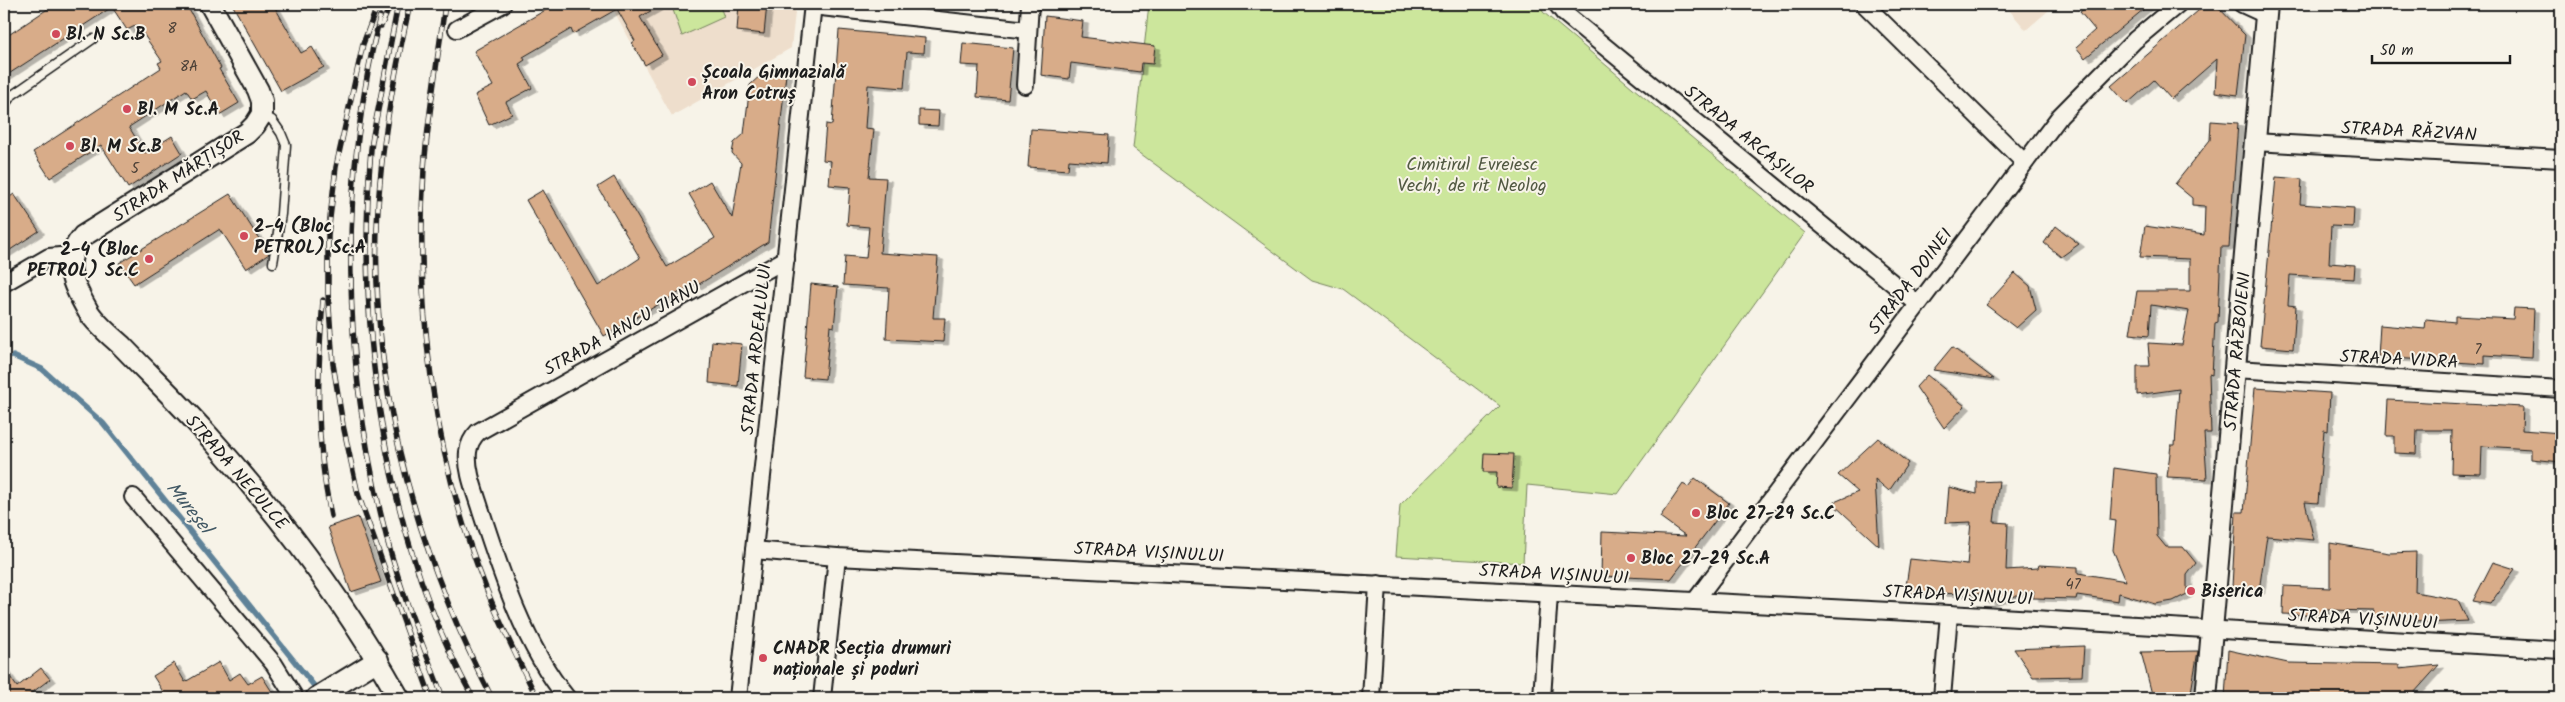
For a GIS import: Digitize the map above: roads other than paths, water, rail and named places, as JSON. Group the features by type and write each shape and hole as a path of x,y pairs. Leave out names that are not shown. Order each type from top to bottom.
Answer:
{"street":[{"path":"210,4 258,90 262,101 262,114"},
{"path":"456,29 503,4"},
{"path":"1025,85 1030,4"},
{"name":"STRADA ARCAȘILOR","path":"1557,4 1564,13 1918,304"},
{"path":"1864,4 2024,162"},
{"name":"STRADA DOINEI","path":"1695,601 2060,116 2099,74 2135,40 2178,4"},
{"path":"2242,4 2266,10"},
{"path":"812,5 1028,30"},
{"name":"STRADA ARDEALULUI","path":"738,698 812,5"},
{"name":"STRADA RĂZBOIENI","path":"2206,698 2266,10"},
{"name":"STRADA MĂRȚIȘOR","path":"71,255 75,245 83,236 234,142 255,125 262,114"},
{"name":"STRADA RĂZVAN","path":"2254,142 2561,159"},
{"path":"4,283 42,260 56,256 71,255"},
{"name":"STRADA NECULCE","path":"71,255 70,269 90,313 206,433 271,509 310,561 378,660 399,698"},
{"name":"STRADA IANCU JIANU","path":"567,698 557,687 522,621 496,558 470,470 468,453 470,445 478,432 786,259"},
{"name":"STRADA VIDRA","path":"2235,369 2561,389"},
{"path":"132,497 274,664 295,698"},
{"name":"STRADA VIȘINULUI","path":"754,550 837,556 1949,614 2561,650"},
{"path":"822,698 837,556"},
{"path":"1371,698 1378,584"},
{"path":"1542,698 1549,594"},
{"path":"1942,698 1949,614"},
{"path":"316,698 378,660"}],"lane":[{"path":"4,106 11,96 93,39"},
{"path":"262,114 272,120 281,133 286,145 281,214 273,264"}],"waterway":[{"name":"Mureșel","path":"13,356 42,369 103,423 319,692"}],"railway":[{"path":"378,4 363,44 336,167 328,235 328,293 333,364 343,425 358,494 431,698"},
{"path":"381,26 391,4"},
{"path":"398,4 371,149 367,218 368,289 373,360 383,431 398,501 417,569 442,635 473,698"},
{"path":"410,4 392,93 380,182 377,249 379,316 386,382 399,448 416,512 438,576 463,638 492,698"},
{"path":"445,4 426,148 422,222 422,276 432,382 441,435 453,487 468,538 498,616 537,698"},
{"path":"380,16 367,79 357,143 352,207 351,272 353,336 360,401 370,464 384,527 403,592 443,698"},
{"path":"323,300 319,356 319,408 322,460 331,516"}],"place":[{"name":"Bl. N Sc.B","path":"56,34"},
{"name":"Școala Gimnazială Aron Cotruș","path":"692,82"},
{"name":"Bl. M Sc.A","path":"127,109"},
{"name":"Bl. M Sc.B","path":"70,146"},
{"name":"2-4 (Bloc PETROL) Sc.A","path":"244,236"},
{"name":"2-4 (Bloc PETROL) Sc.C","path":"149,259"},
{"name":"Bloc 27-29 Sc.C","path":"1696,513"},
{"name":"Bloc 27-29 Sc.A","path":"1631,558"},
{"name":"Biserica","path":"2191,591"},
{"name":"CNADR Secția drumuri naționale și poduri","path":"763,658"}],"park label":[{"name":"Cimitirul Evreiesc Vechi, de rit Neolog","path":"1472,174"}]}
